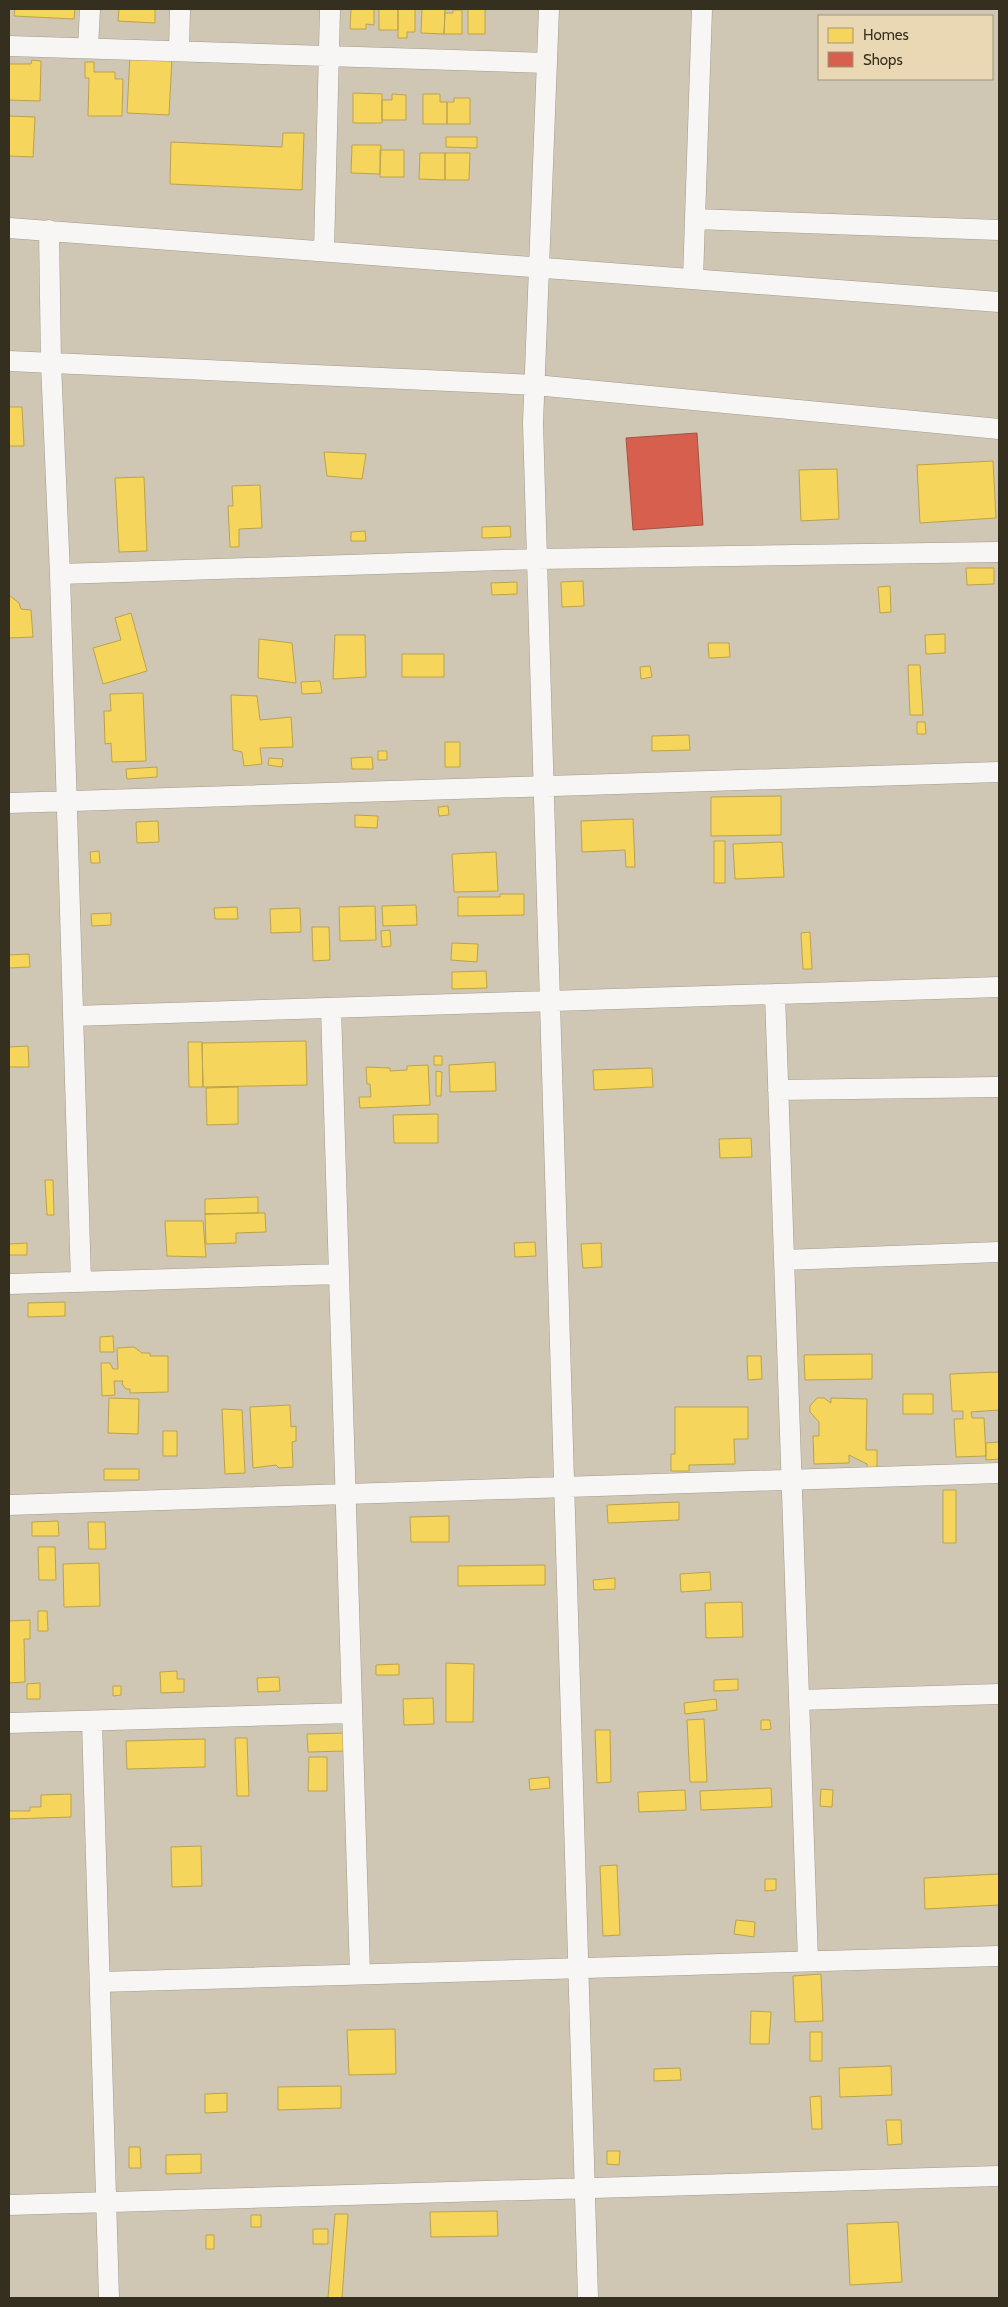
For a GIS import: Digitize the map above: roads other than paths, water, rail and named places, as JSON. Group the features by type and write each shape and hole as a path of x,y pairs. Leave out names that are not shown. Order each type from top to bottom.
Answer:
{"street":[{"path":"88,48 90,9"},
{"path":"179,51 180,9"},
{"path":"324,251 330,9"},
{"path":"549,9 533,423 588,2298"},
{"path":"693,279 702,9"},
{"path":"9,46 547,63"},
{"path":"695,219 999,230"},
{"path":"9,228 999,302"},
{"path":"49,230 51,364 60,574 81,1282"},
{"path":"9,361 535,385 999,429"},
{"path":"60,574 537,558 999,552"},
{"path":"9,803 999,772"},
{"path":"73,1016 999,987"},
{"path":"775,994 808,1961"},
{"path":"331,1008 360,1974"},
{"path":"778,1090 999,1087"},
{"path":"784,1260 999,1252"},
{"path":"9,1284 339,1274"},
{"path":"9,1505 999,1473"},
{"path":"799,1700 999,1694"},
{"path":"9,1723 352,1713"},
{"path":"92,1720 109,2298"},
{"path":"100,1982 999,1956"},
{"path":"9,2206 999,2176"}]}
